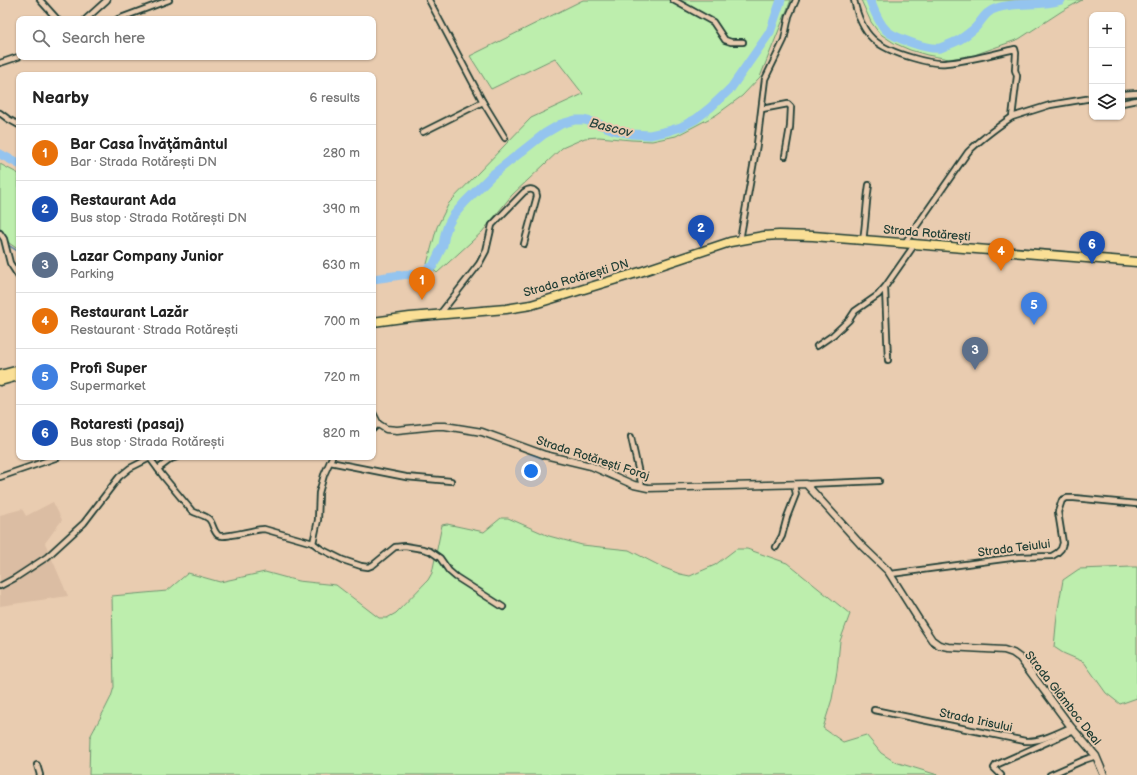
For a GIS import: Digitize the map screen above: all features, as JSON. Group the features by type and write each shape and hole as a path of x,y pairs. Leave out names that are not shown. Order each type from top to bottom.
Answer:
{"highway":[{"name":"Strada Rotărești","path":"715,247 740,240 764,236 813,236 1137,262"},
{"name":"Strada Rotărești DN","path":"376,322 506,309 531,305 640,272 715,247"},
{"path":"0,370 16,366"},
{"path":"0,375 16,371"},
{"path":"0,381 16,377"}],"street":[{"path":"40,0 54,16"},
{"path":"89,16 107,0"},
{"path":"126,16 169,0"},
{"path":"429,0 483,102 505,138"},
{"path":"673,0 713,22 725,40 731,42 743,42"},
{"path":"740,240 762,108 765,79 784,40 789,16 796,0"},
{"path":"854,0 856,11 867,33 885,48 900,54 932,62 944,63 958,62 1015,49 1015,70 1017,76 1012,117"},
{"path":"0,64 16,59"},
{"path":"1125,94 1137,93"},
{"path":"904,244 968,152 991,131 1012,117 1050,105 1089,98"},
{"path":"1125,102 1137,100"},
{"path":"423,132 483,102"},
{"path":"762,108 788,104 791,108 790,127 785,156"},
{"path":"0,113 16,123"},
{"path":"863,240 867,215 869,185"},
{"path":"439,315 479,264 486,250 492,226 524,192 532,190 536,192 537,196 524,244"},
{"path":"0,233 4,238 10,263 16,272"},
{"path":"816,346 833,335 849,320 855,311 878,295 885,288 915,244"},
{"path":"885,288 888,360"},
{"name":"Strada Rotărești Foraj","path":"376,427 391,430 445,426 482,432 545,455 591,466 642,487 794,485 879,481"},
{"path":"631,437 642,487"},
{"path":"0,477 49,460"},
{"path":"0,586 47,557 84,523 119,477 130,468 145,460"},
{"path":"151,460 192,511 206,516 210,520 218,535 224,536 257,529 264,529 313,543 321,549 343,560 368,567 374,565 395,547 406,546 430,551 440,558 448,571 503,607"},
{"path":"158,469 170,460"},
{"path":"313,543 318,520 319,493 322,480 331,460"},
{"path":"335,460 406,477 451,481"},
{"name":"Strada Glâmboc Deal","path":"806,484 862,546 883,565 932,640 938,645 948,647 1004,650 1014,653 1020,658 1096,756 1104,775"},
{"path":"776,547 782,536 787,517 796,494 794,485"},
{"name":"Strada Teiului","path":"890,574 1018,557 1052,556 1058,554 1063,543 1058,512 1062,500 1074,498 1137,504"},
{"name":"Strada Irisului","path":"874,710 1026,741 1040,739 1073,728"},
{"path":"1001,775 994,768 996,765 1073,728"},
{"path":"1050,775 1096,756"},
{"path":"38,764 40,775"}],"shaded area":[{"path":"53,502 62,520 45,543 68,596 0,606 0,515 22,509 26,516"}],"green space":[{"path":"583,0 791,0 760,77 742,96 716,115 676,136 652,141 599,137 585,138 562,148 512,195 482,232 437,273 427,264 437,227 449,203 531,118 583,94 555,58 491,89 470,56"},
{"path":"861,0 1082,0 1019,39 974,55 949,59 910,50 894,43 879,33 871,22"},
{"path":"0,164 16,172 16,248 9,243 0,231"},
{"path":"501,518 508,518 549,536 582,545 629,550 662,567 690,576 715,565 736,549 747,549 787,563 850,614 840,641 832,699 823,728 843,742 866,735 881,753 895,762 938,775 89,775 90,737 111,697 114,687 112,596 167,591 188,573 220,582 265,572 298,581 336,585 379,618 387,618 396,613 428,580 432,573 442,525 447,524 484,532"},
{"path":"1137,567 1137,698 1120,704 1106,693 1084,662 1063,653 1054,647 1057,615 1063,580 1079,569"}],"waterway":[{"name":"Bascov","path":"376,279 421,273 433,266 443,245 448,225 453,216 465,202 492,175 544,134 561,124 575,120 584,120 614,130 632,134 650,135 681,127 696,119 731,88 770,32 781,0"},
{"name":"Bascov","path":"870,0 876,16 890,33 912,43 935,48 940,48 962,38 975,28 986,14 997,8 1061,0"},
{"name":"Bascov","path":"0,154 16,162"},
{"path":"8,245 16,250"}],"place":[{"name":"Restaurant Ada","path":"701,248"},
{"name":"Rotaresti (pasaj)","path":"1092,264"},
{"name":"Restaurant Lazăr","path":"1001,271"},
{"name":"Bar Casa Învățământul","path":"422,300"},
{"name":"Profi Super","path":"1034,325"},
{"name":"Lazar Company Junior","path":"975,370"}]}
